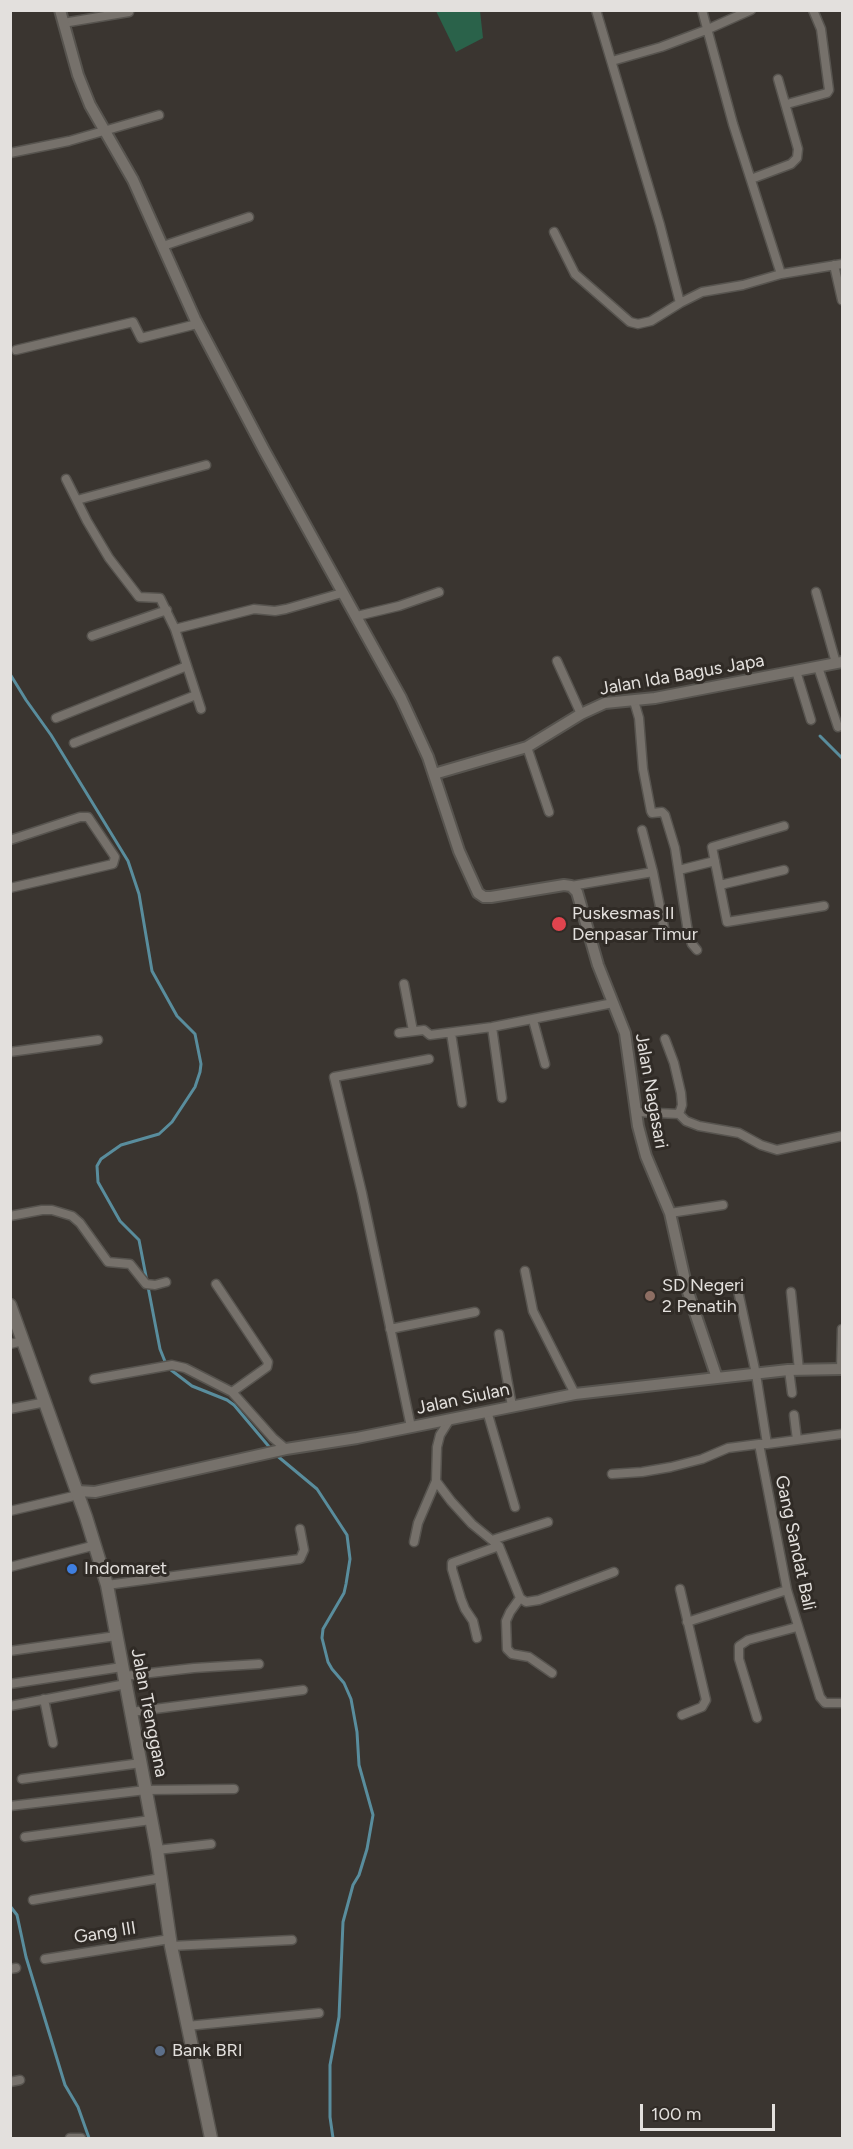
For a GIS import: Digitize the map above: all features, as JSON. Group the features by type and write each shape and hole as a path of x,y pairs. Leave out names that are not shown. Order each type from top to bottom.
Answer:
{"main road":[{"name":"Jalan Trenggana","path":"10,1305 96,1545 107,1585 157,1850 170,1942 211,2139"}],"street":[{"path":"60,10 80,82 104,131 133,180 197,324 401,698 428,757 459,851 480,895 491,897 653,872"},
{"path":"596,10 660,225 680,303"},
{"path":"702,10 723,92 781,274"},
{"path":"612,61 661,47 751,10"},
{"path":"787,104 827,93 830,90 820,29 813,10"},
{"path":"63,23 129,12"},
{"path":"751,179 791,164 797,158 798,149 778,79"},
{"path":"10,153 104,131 159,115"},
{"path":"163,246 249,217"},
{"path":"554,232 575,274 630,322 644,324 702,292 838,264 843,300"},
{"path":"16,350 133,322 141,338 197,324"},
{"path":"77,500 206,465"},
{"path":"66,479 109,558 139,597 160,598 167,610 201,710"},
{"path":"357,616 399,606 439,592"},
{"path":"816,592 839,663"},
{"path":"174,630 254,609 286,609 342,593"},
{"path":"92,636 167,610"},
{"path":"557,661 581,714"},
{"name":"Jalan Ida Bagus Japa","path":"434,774 527,747 581,714 605,704 688,692 839,663"},
{"path":"56,718 187,666"},
{"path":"818,667 838,727"},
{"path":"796,670 811,720"},
{"path":"74,743 196,695"},
{"path":"634,701 640,728 643,769 651,811 665,814 679,870 688,932 697,950"},
{"path":"527,747 549,812"},
{"path":"10,840 88,817 116,857 113,864 10,888"},
{"path":"784,826 712,847 727,922 824,906"},
{"path":"642,830 665,932"},
{"path":"679,870 715,861"},
{"path":"720,885 784,870"},
{"name":"Jalan Nagasari","path":"572,886 576,892 598,965 623,1028 636,1112 646,1156 670,1213 687,1289 717,1378"},
{"path":"404,984 412,1031"},
{"path":"399,1034 424,1030 430,1035 451,1033 533,1020 613,1003"},
{"path":"533,1020 545,1064"},
{"path":"492,1027 502,1098"},
{"path":"451,1033 462,1103"},
{"path":"665,1039 674,1063 681,1093 682,1105 679,1114"},
{"path":"10,1052 98,1040"},
{"path":"415,1426 390,1329 362,1193 334,1077 429,1059"},
{"path":"636,1112 679,1114 686,1122 739,1133 761,1145 777,1150 843,1136"},
{"path":"670,1213 723,1205"},
{"path":"10,1216 42,1209 72,1216 81,1223 108,1262 130,1264 146,1284 155,1285 166,1282"},
{"path":"525,1271 533,1311 575,1394"},
{"path":"216,1284 268,1362 267,1367 232,1392"},
{"name":"Gang Sandat Bali","path":"737,1286 756,1374 763,1444 787,1590 796,1627 820,1697 825,1703 843,1703"},
{"path":"791,1292 794,1370 792,1393"},
{"path":"390,1329 475,1312"},
{"path":"842,1369 843,1329"},
{"path":"499,1334 512,1406"},
{"path":"10,1344 23,1341"},
{"path":"93,1379 165,1365 184,1368 232,1392 285,1449"},
{"name":"Jalan Siulan","path":"78,1496 285,1449 575,1394 794,1370 842,1369"},
{"path":"10,1409 46,1402"},
{"path":"487,1411 515,1507"},
{"path":"794,1415 797,1440"},
{"path":"414,1542 418,1523 436,1481 436,1447 446,1420"},
{"path":"612,1474 670,1467 702,1459 728,1448 843,1434"},
{"path":"436,1481 472,1524 500,1546 520,1598 526,1602 538,1600 614,1572"},
{"path":"10,1511 78,1496"},
{"path":"492,1540 548,1522"},
{"path":"107,1585 300,1559 304,1550 300,1529"},
{"path":"10,1567 96,1545"},
{"path":"477,1638 473,1621 461,1599 452,1563 500,1546"},
{"path":"680,1588 706,1700 702,1707 682,1715"},
{"path":"687,1622 787,1590"},
{"path":"520,1598 506,1622 507,1649 512,1654 529,1656 552,1673"},
{"path":"758,1718 739,1659 739,1646 748,1640 796,1627"},
{"path":"10,1651 116,1636"},
{"path":"10,1684 259,1664"},
{"path":"10,1706 44,1699 124,1676"},
{"path":"131,1712 303,1690"},
{"path":"44,1699 53,1743"},
{"path":"22,1779 141,1763"},
{"path":"10,1806 146,1790 234,1789"},
{"path":"25,1837 151,1820"},
{"path":"157,1850 211,1844"},
{"path":"33,1900 161,1878"},
{"name":"Gang III","path":"45,1959 170,1942 292,1940"},
{"path":"187,2026 248,2018 319,2013"},
{"path":"10,2082 20,2080"},
{"path":"70,2139 81,2139"}],"green space":[{"path":"436,11 480,11 483,38 456,52"}],"waterway":[{"path":"10,674 51,735 128,861 139,894 152,971 177,1016 195,1034 201,1064 195,1087 172,1122 159,1134 121,1145 101,1159 97,1166 98,1182 120,1221 139,1240 160,1349 166,1364 192,1386 234,1405 271,1449"},
{"path":"820,736 842,758"},
{"path":"275,1454 317,1489 347,1535 350,1559 344,1593 323,1629 322,1638 328,1662 344,1683 351,1699 357,1732 359,1765 373,1815 367,1849 359,1875 353,1885 343,1922 339,2017 330,2065 330,2117 333,2138"},
{"path":"10,1906 17,1915 26,1957 65,2085 78,2107 89,2138"}],"place":[{"name":"Puskesmas II Denpasar Timur","path":"559,924"},
{"name":"SD Negeri 2 Penatih","path":"650,1296"},
{"name":"Indomaret","path":"72,1569"},
{"name":"Bank BRI","path":"160,2051"}]}
